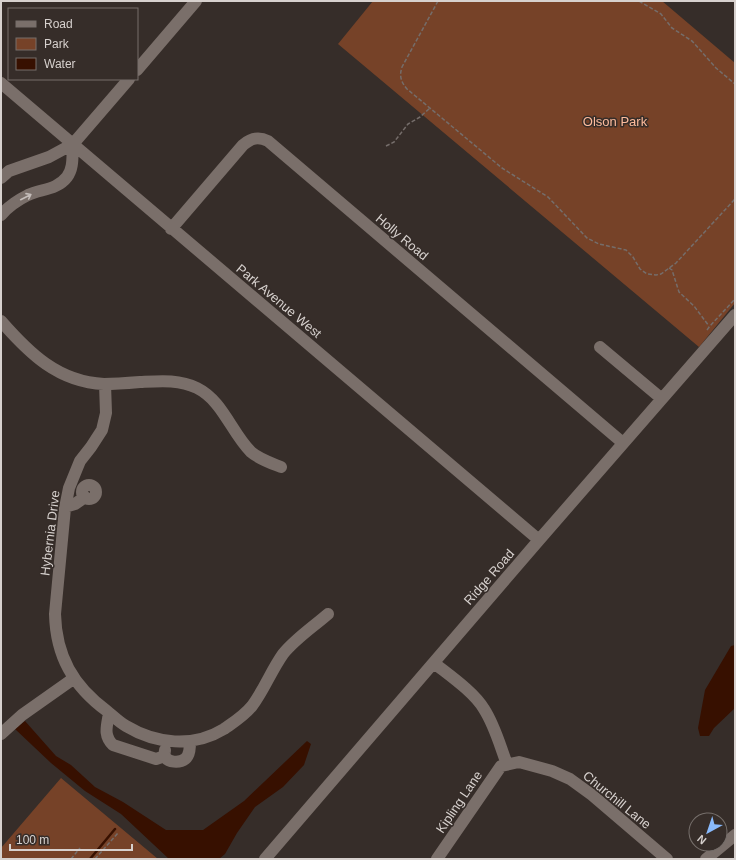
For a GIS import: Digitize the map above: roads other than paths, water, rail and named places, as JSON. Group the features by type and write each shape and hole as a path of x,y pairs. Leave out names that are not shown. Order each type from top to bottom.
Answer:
{"street":[{"path":"138,69 196,1"},
{"path":"3,175 17,167 45,158 72,144 128,80"},
{"name":"Park Avenue West","path":"1,83 171,229 539,540"},
{"name":"Holly Road","path":"171,229 243,145 253,138 263,138 268,140 624,443"},
{"path":"62,179 72,163 72,144"},
{"path":"2,211 28,195 50,189 80,164 97,165"},
{"name":"Ridge Road","path":"265,859 539,540 735,315"},
{"path":"3,328 39,360 60,373 74,379 105,384 162,381 181,382 198,388 214,400 240,439 252,452 281,467"},
{"path":"600,347 662,399"},
{"name":"Hybernia Drive","path":"105,384 106,412 102,430 82,459 69,488 65,507 55,614 56,628 62,655 73,679 96,704 126,726 165,741 190,741 213,735 240,719 252,706 284,653 328,614"},
{"path":"65,507 75,504 85,497"},
{"path":"434,663 466,689 484,708 492,724 507,764"},
{"path":"1,734 22,715 73,679"},
{"path":"109,713 106,734 108,740 113,744 156,759 165,756"},
{"path":"165,741 165,756 167,759 176,762 185,759 188,755 190,741"},
{"name":"Churchill Lane","path":"507,764 519,762 552,771 570,779 592,795 667,859"},
{"name":"Kipling Lane","path":"437,859 501,766 507,764"},
{"path":"706,859 735,835"}],"water":[{"path":"735,645 735,708 714,728 709,736 700,736 698,728 705,690 731,646"},
{"path":"25,721 56,756 71,765 95,787 123,802 166,830 203,830 244,801 307,741 311,744 304,765 283,787 255,807 225,854 219,859 169,859 121,814 85,791 51,763 15,729"}],"waterway":[{"path":"90,859 115,829"}],"park label":[{"name":"Olson Park","path":"615,121"}]}
